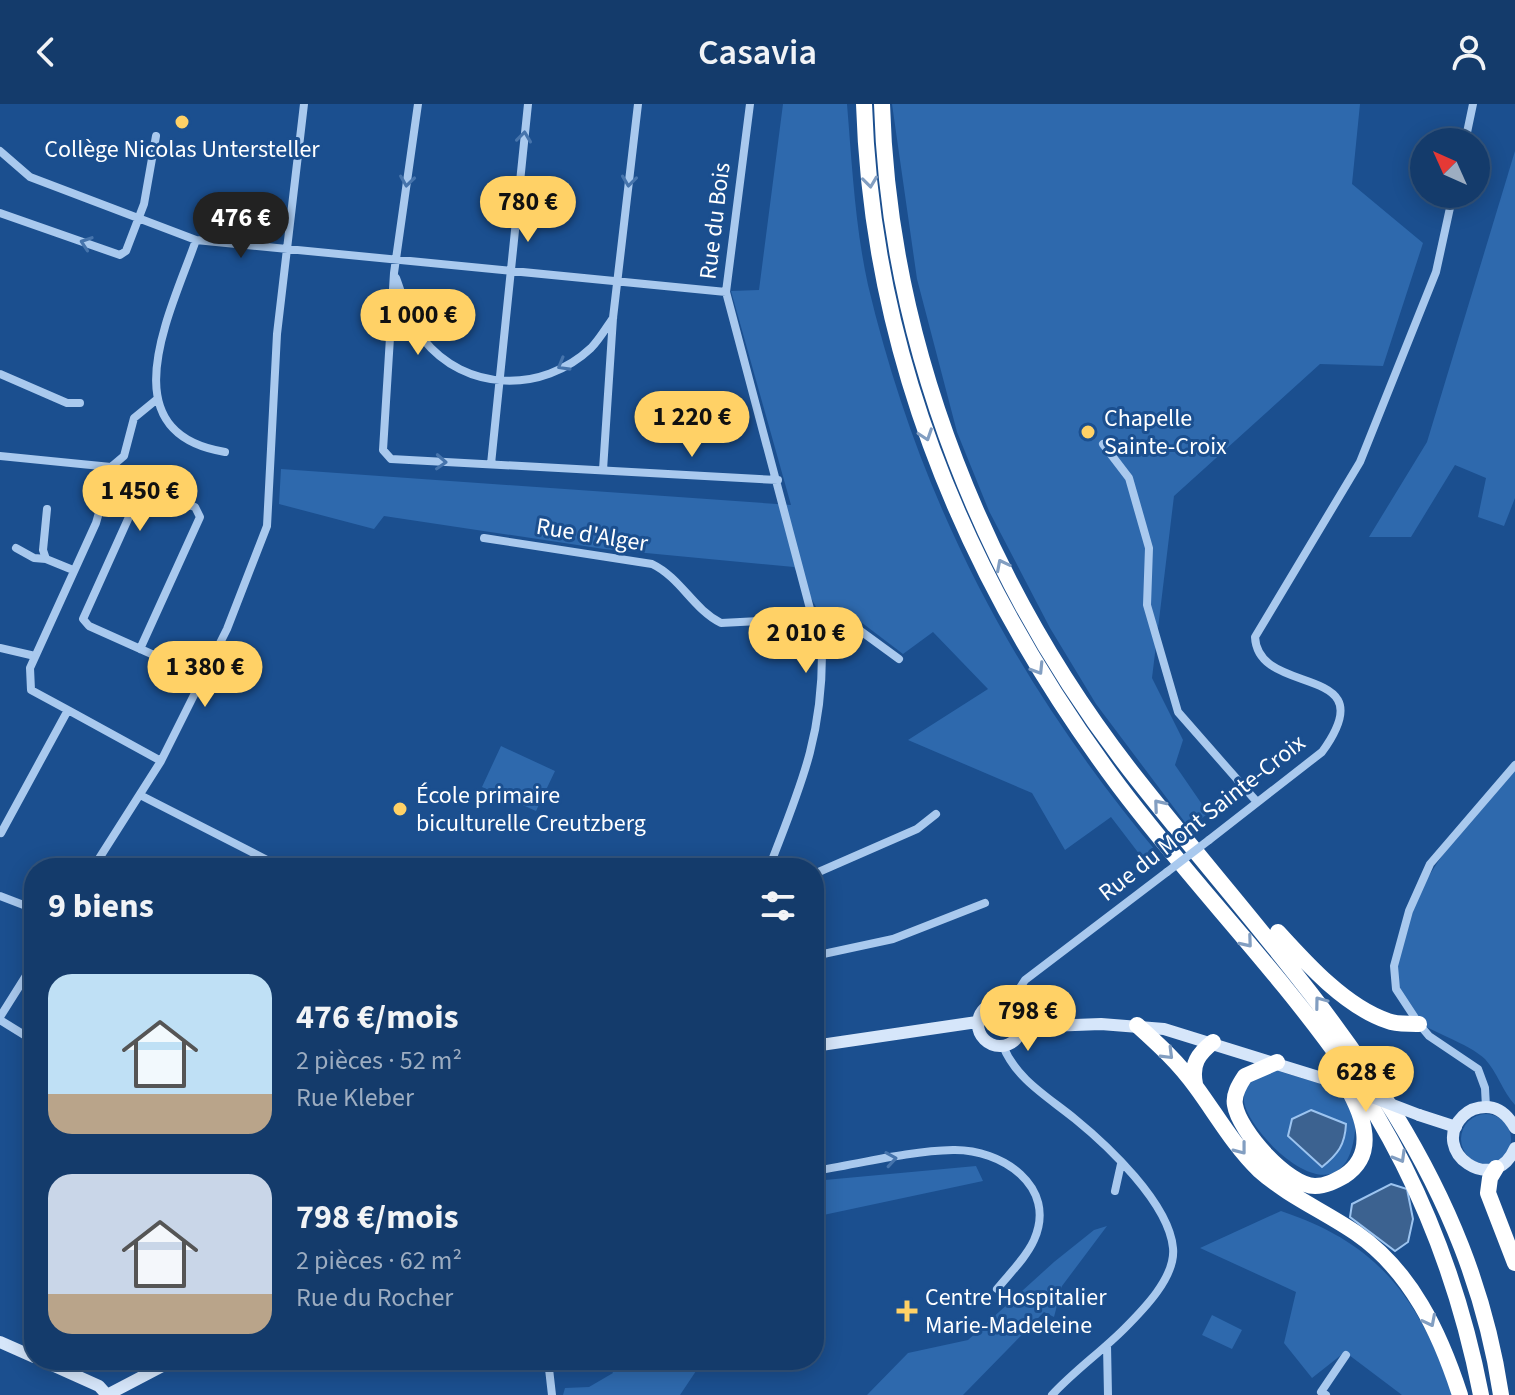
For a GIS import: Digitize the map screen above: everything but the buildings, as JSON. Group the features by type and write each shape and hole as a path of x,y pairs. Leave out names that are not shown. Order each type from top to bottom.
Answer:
{"highway":[{"path":"864,104 879,251 912,393 941,478 980,567 1060,704 1121,788 1345,1067 1410,1175 1437,1234 1460,1300 1481,1395"},
{"path":"882,104 897,247 931,387 959,470 1004,569 1071,684 1135,777 1338,1026 1381,1087 1424,1161 1455,1228 1478,1294 1501,1395"},
{"path":"1227,887 1251,904 1320,977 1390,1022 1419,1024"},
{"path":"1137,1025 1195,1086 1259,1170 1290,1195 1355,1232 1396,1268 1436,1332 1460,1395"},
{"path":"1195,1086 1192,1071 1195,1060 1213,1042"},
{"path":"1277,1062 1245,1076 1234,1103 1239,1119 1275,1164 1297,1181 1314,1186 1333,1183 1349,1173 1362,1157 1366,1141 1361,1113 1344,1082 1345,1067"},
{"path":"1506,1164 1490,1178 1488,1193 1515,1263"}],"main road":[{"path":"1010,1003 1021,1013 1019,1036 1003,1046 990,1044 980,1035 977,1022 989,1004 1010,1003"},
{"path":"824,1045 977,1022"},
{"path":"1022,1027 1137,1025 1213,1042 1456,1127"},
{"path":"1515,1128 1504,1113 1486,1107 1468,1112 1456,1127 1455,1147 1459,1157 1476,1169 1506,1164 1515,1148"},
{"path":"0,1342 24,1353"},
{"path":"63,1370 99,1386 107,1395 122,1392 158,1370"}],"street":[{"path":"99,858 161,761 251,574 267,526 277,334 304,104"},
{"path":"418,104 394,273 383,450 391,459 778,480"},
{"path":"491,464 508,270 528,104"},
{"path":"603,470 613,318 638,104"},
{"name":"Rue du Bois","path":"750,104 726,292 822,654 822,701 812,753 773,858"},
{"path":"1468,128 1473,104"},
{"path":"0,213 120,255 126,251 138,218 156,136"},
{"path":"1,154 30,177 196,240 726,292"},
{"name":"Rue du Mont Sainte-Croix","path":"1010,1003 1025,980 1322,752 1335,735 1341,715 1340,702 1334,692 1278,671 1255,649 1255,637 1360,462 1436,272 1450,208"},
{"path":"196,240 155,369 156,400 166,423 184,441 199,448 225,452"},
{"path":"394,273 407,314 432,349 472,377 497,381 533,380 561,369 591,348 613,318"},
{"path":"0,374 67,403 80,403"},
{"path":"0,456 111,467 124,456 134,418 156,400"},
{"path":"1103,444 1129,478 1149,548 1147,605 1178,712 1257,802"},
{"path":"140,649 200,517 195,507 150,495 141,498 133,508 83,619 140,649 203,677"},
{"path":"102,502 30,668 31,690 161,761"},
{"path":"46,559 43,550 47,509"},
{"name":"Rue d'Alger","path":"484,538 652,564 670,573 709,617 721,623 813,618 847,621 899,659"},
{"path":"16,548 34,558 46,559 73,570"},
{"path":"0,648 35,656"},
{"path":"1,833 68,710"},
{"path":"1486,1107 1485,1088 1478,1069 1429,1036 1419,1024 1396,989 1394,966 1409,911 1430,864 1515,765"},
{"path":"140,795 263,858"},
{"path":"824,870 917,829 936,814"},
{"path":"0,896 24,905"},
{"path":"824,954 893,939 985,903"},
{"path":"24,976 4,1001 0,1018 24,1034"},
{"path":"1003,1046 1020,1075 1099,1139 1136,1180 1166,1224 1173,1249 1165,1280 1107,1345 1052,1395"},
{"path":"824,1169 951,1150 992,1155 1005,1163 1029,1182 1040,1208 1039,1227 1033,1243 997,1289"},
{"path":"1121,1164 1115,1191 1136,1180"},
{"path":"1107,1345 1108,1395"},
{"path":"1326,1395 1321,1392 1346,1355"},
{"path":"549,1370 552,1395"}],"shaded area":[{"path":"783,104 847,104 857,218 868,285 915,442 945,517 1018,657 1108,791 1160,856 1150,868 1111,817 1065,850 1032,793 908,740 988,689 933,632 903,654 849,613 821,616 794,567 604,549 384,516 374,529 279,504 281,469 791,505 731,291 759,290"},
{"path":"892,104 1360,104 1352,184 1423,243 1383,366 1320,364 1174,496 1152,678 1183,740 1175,765 1208,813 1190,829 1096,704 1050,628 989,511 957,432 917,279"},
{"path":"1515,151 1515,498 1504,526 1478,517 1486,478 1455,465 1411,537 1369,537 1427,442"},
{"path":"501,746 555,771 536,811 482,787"},
{"path":"1515,760 1515,1105 1485,1059 1416,1020 1396,989 1394,963 1401,933 1434,868"},
{"path":"1272,1069 1337,1089 1356,1116 1350,1153 1337,1171 1318,1174 1297,1166 1259,1131 1244,1098 1249,1082"},
{"path":"1311,1110 1346,1124 1340,1148 1322,1167 1288,1136 1292,1119"},
{"path":"1486,1114 1504,1121 1511,1139 1504,1157 1486,1164 1468,1157 1461,1139 1468,1121"},
{"path":"976,1166 983,1181 824,1215 824,1180"},
{"path":"1391,1184 1407,1189 1413,1219 1408,1242 1395,1251 1350,1217 1352,1204"},
{"path":"1281,1211 1345,1240 1370,1258 1391,1279 1426,1330 1453,1395 1402,1395 1345,1352 1312,1378 1284,1343 1296,1292 1200,1248"},
{"path":"1107,1226 1062,1286 1054,1317 1044,1312 963,1395 867,1395 908,1353 968,1340 1054,1262 1094,1230"},
{"path":"1212,1315 1242,1330 1232,1349 1202,1335"},
{"path":"611,1370 698,1370 680,1395 563,1395 565,1388 589,1387 613,1373"}],"place":[{"name":"Collège Nicolas Untersteller","path":"182,122"},
{"name":"Chapelle Sainte-Croix","path":"1088,432"},
{"name":"École primaire biculturelle Creutzberg","path":"400,809"},
{"name":"Centre Hospitalier Marie-Madeleine","path":"907,1311"}]}
